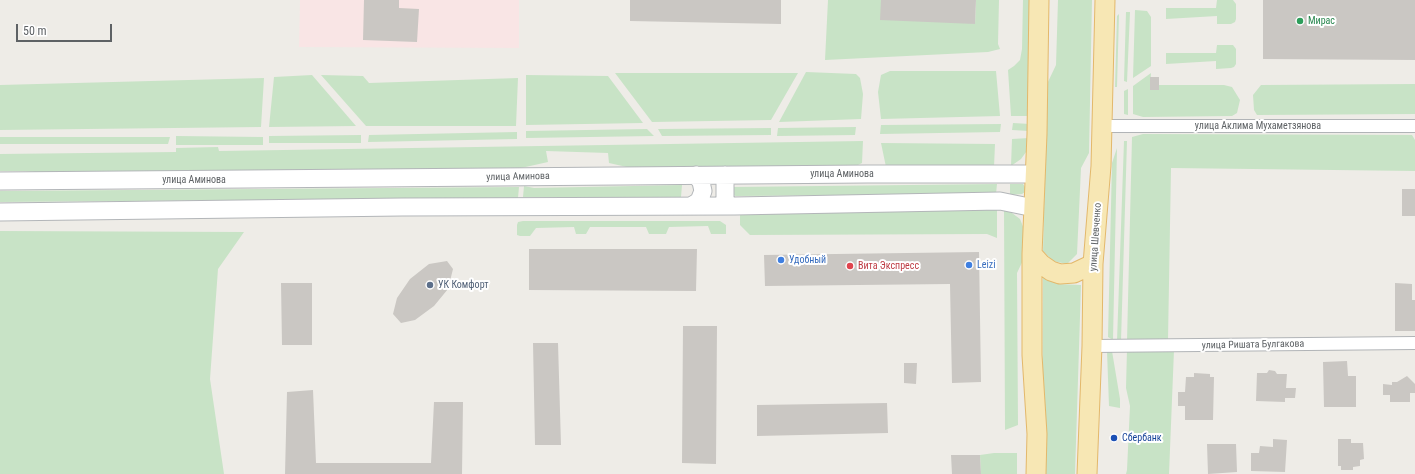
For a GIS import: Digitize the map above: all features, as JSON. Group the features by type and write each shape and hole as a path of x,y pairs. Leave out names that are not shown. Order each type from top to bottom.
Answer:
{"main road":[{"path":"1036,474 1037,434 1032,355 1032,254 1037,134 1039,0"},
{"name":"улица Шевченко","path":"1087,474 1092,346 1093,264 1101,166 1105,0"},
{"path":"1032,254 1051,271 1060,274 1074,274 1093,264"}],"street":[{"name":"улица Аклима Мухаметзянова","path":"1102,126 1415,126"},
{"name":"улица Аминова","path":"0,181 696,175 1035,174"},
{"path":"690,206 699,201 703,191 701,182 696,175"},
{"path":"725,175 725,206"},
{"path":"0,212 402,207 725,206 1000,201 1034,208"},
{"name":"улица Ришата Булгакова","path":"1092,346 1415,343"}],"shaded area":[{"path":"300,0 519,0 519,48 299,47"}],"green space":[{"path":"828,0 881,0 975,24 976,0 999,0 998,44 1000,49 988,52 825,60"},
{"path":"1023,0 1033,0 1029,116 1011,116 1008,70 1020,60 1022,49"},
{"path":"1058,0 1092,0 1089,153 1081,168 1077,254 1067,264 1053,261 1043,251 1047,84 1056,65"},
{"path":"1217,0 1233,0 1236,4 1235,22 1231,24 1217,24 1217,16 1166,19 1166,8 1216,8"},
{"path":"1135,10 1147,11 1151,17 1151,66 1133,78"},
{"path":"1126,12 1130,12 1127,82 1124,81"},
{"path":"1119,14 1117,87 1115,87 1117,16"},
{"path":"1217,45 1233,45 1236,49 1236,64 1234,67 1216,69 1216,61 1166,64 1166,53 1216,53"},
{"path":"890,71 996,71 1000,116 881,119 878,92 881,75"},
{"path":"806,72 856,74 860,78 863,94 861,119 779,122"},
{"path":"615,73 798,73 771,120 652,122"},
{"path":"1151,73 1150,90 1159,85 1224,85 1232,87 1240,100 1237,113 1232,116 1143,117 1133,114 1133,86"},
{"path":"312,75 356,126 269,127 274,77"},
{"path":"321,75 363,76 369,83 518,78 516,126 366,126"},
{"path":"526,75 608,76 643,123 526,125"},
{"path":"264,78 261,127 0,130 0,85"},
{"path":"1415,84 1415,114 1257,115 1254,110 1253,95 1261,85"},
{"path":"1128,89 1128,115 1124,114 1124,91"},
{"path":"1013,123 1030,124 1029,131 1012,130"},
{"path":"1001,124 1000,132 880,134 881,125"},
{"path":"856,127 855,135 777,136 778,128"},
{"path":"771,128 771,135 662,136 658,129"},
{"path":"647,129 654,136 526,138 526,131"},
{"path":"517,132 517,139 368,142 369,135"},
{"path":"1143,134 1412,135 1415,140 1415,171 1171,168 1168,340 1127,341 1132,137"},
{"path":"361,135 361,143 269,143 269,136"},
{"path":"176,136 263,137 263,145 176,145"},
{"path":"0,137 170,137 168,144 0,144"},
{"path":"1029,138 1029,148 1021,159 1011,166 1012,139"},
{"path":"863,141 862,163 854,167 680,166 640,170 609,163 608,153 546,151 548,162 521,168 69,175 25,171 0,171 0,154 176,152 176,148 218,147 219,151"},
{"path":"1124,141 1127,141 1121,341 1117,341"},
{"path":"881,143 995,144 994,167 886,167"},
{"path":"1117,148 1113,340 1108,337 1112,163"},
{"path":"997,184 996,194 732,195 733,187"},
{"path":"1010,184 1023,184 1025,187 1025,192 1022,194 1010,195"},
{"path":"682,185 681,197 523,197 524,186 534,188"},
{"path":"519,187 518,198 0,202 0,191"},
{"path":"997,208 997,238 987,234 750,235 740,225 740,212"},
{"path":"1004,210 1008,210 1020,219 1026,234 1026,254 1017,273 1018,425 1005,430"},
{"path":"720,221 726,225 726,234 711,234 708,226 669,227 666,234 649,234 646,227 590,227 586,234 576,234 574,227 536,228 530,236 520,236 517,235 517,225 518,222"},
{"path":"0,231 244,232 218,269 210,379 224,474 0,474"},
{"path":"1043,277 1058,284 1081,285 1075,474 1042,474"},
{"path":"1127,349 1174,350 1169,474 1126,474 1130,406 1126,388"},
{"path":"1107,351 1112,351 1120,399 1120,408 1109,406"},
{"path":"994,453 1017,453 1017,474 981,474 980,455"}],"building":[{"path":"364,0 399,0 399,8 419,9 417,42 363,40"},
{"path":"630,0 781,0 781,24 630,21"},
{"path":"881,0 976,0 975,24 880,20"},
{"path":"1263,0 1415,0 1415,60 1263,59"},
{"path":"1150,77 1159,77 1159,90 1150,90"},
{"path":"1402,189 1415,189 1415,216 1402,216"},
{"path":"529,249 697,249 696,291 529,290"},
{"path":"979,252 981,382 952,383 950,284 765,286 764,255"},
{"path":"447,261 453,269 448,289 434,306 415,320 401,323 393,314 397,298 410,279 429,264"},
{"path":"281,283 312,283 312,345 282,345"},
{"path":"1395,283 1412,284 1412,300 1415,300 1415,331 1395,331"},
{"path":"683,326 717,326 716,464 682,463"},
{"path":"533,343 558,343 561,445 535,445"},
{"path":"1347,361 1348,376 1356,376 1356,407 1324,407 1323,362"},
{"path":"904,363 917,363 916,384 904,383"},
{"path":"1269,370 1275,371 1277,374 1287,374 1286,388 1296,388 1295,398 1285,398 1285,402 1256,401 1257,373 1267,373"},
{"path":"1194,373 1210,374 1210,377 1214,377 1213,420 1185,420 1185,406 1178,406 1178,392 1185,392 1186,377 1194,377"},
{"path":"1407,376 1415,384 1415,393 1410,393 1410,402 1390,402 1390,395 1383,395 1383,384 1392,385 1392,382 1397,382"},
{"path":"313,390 316,463 431,463 434,402 463,402 462,474 285,474 287,392"},
{"path":"887,403 888,433 757,436 757,405"},
{"path":"1273,439 1287,440 1285,472 1251,471 1251,453 1259,453 1260,446 1273,447"},
{"path":"1338,439 1351,439 1351,443 1363,443 1364,459 1360,460 1360,466 1353,467 1353,470 1341,470 1341,466 1338,466"},
{"path":"1207,444 1236,444 1237,472 1208,474"},
{"path":"951,455 980,455 981,474 952,474"}],"place":[{"name":"Мирас","path":"1300,21"},
{"name":"Удобный","path":"781,260"},
{"name":"Leizi","path":"969,265"},
{"name":"Вита Экспресс","path":"850,266"},
{"name":"УК Комфорт","path":"430,285"},
{"name":"Сбербанк","path":"1114,438"}]}
